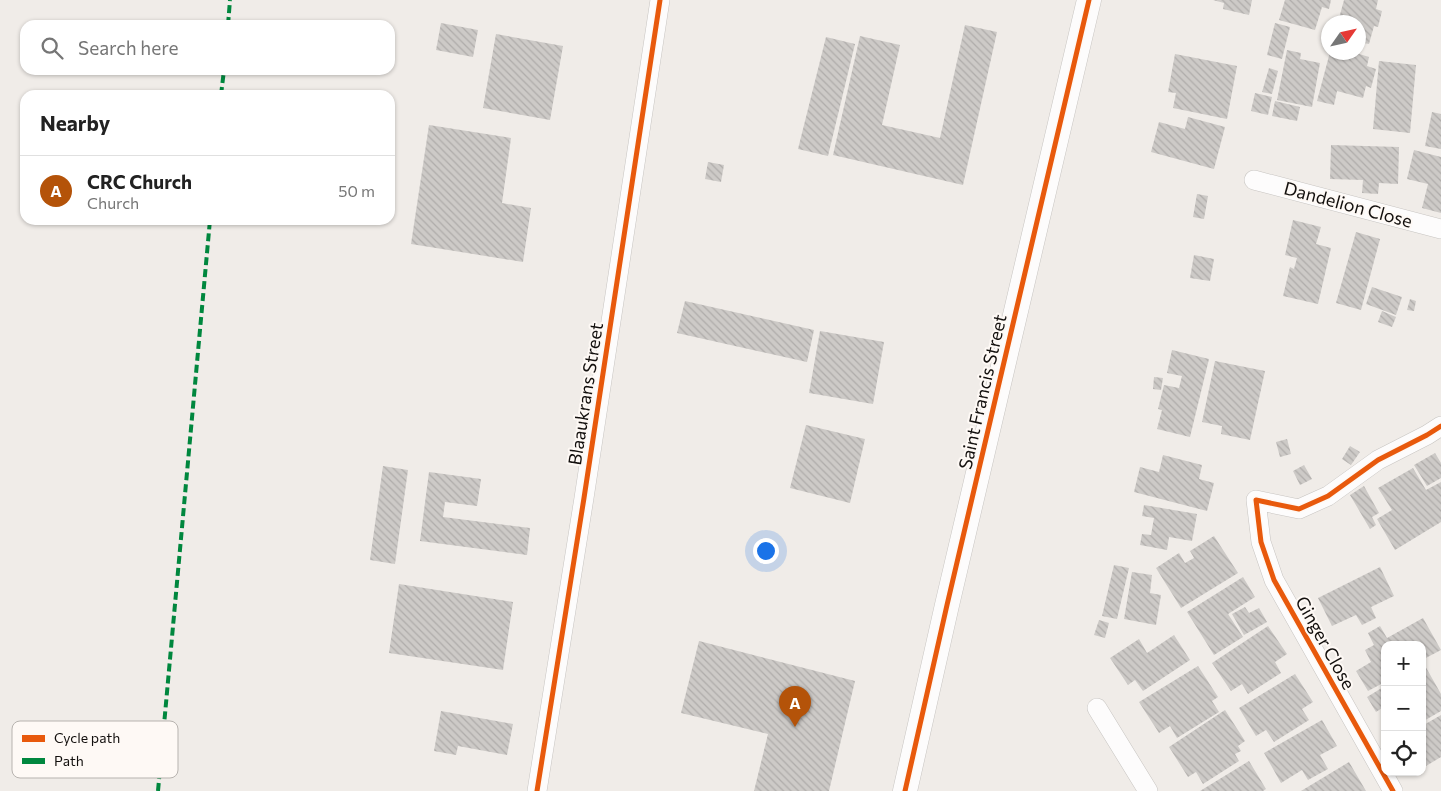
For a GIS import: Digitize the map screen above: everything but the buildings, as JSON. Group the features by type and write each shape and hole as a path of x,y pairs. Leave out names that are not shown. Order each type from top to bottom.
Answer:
{"street":[{"name":"Blaaukrans Street","path":"537,791 660,0"},
{"name":"Saint Francis Street","path":"905,791 1089,0"},
{"name":"Dandelion Close","path":"1254,180 1441,229"},
{"name":"Ginger Close","path":"1393,791 1274,580 1260,542 1256,500 1299,509 1328,496 1378,460 1428,435 1441,426"},
{"path":"1097,708 1148,791"}],"marked path":[{"path":"228,20 230,0"},
{"path":"222,90 223,75"},
{"path":"164,721 210,225"},
{"path":"158,791 159,778"}],"cycle path":[{"path":"537,791 660,0"},
{"path":"905,791 1089,0"},
{"path":"1393,791 1274,580 1261,542 1256,500 1299,509 1328,496 1378,460 1441,426"}],"place":[{"name":"CRC Church","path":"795,727"}]}
